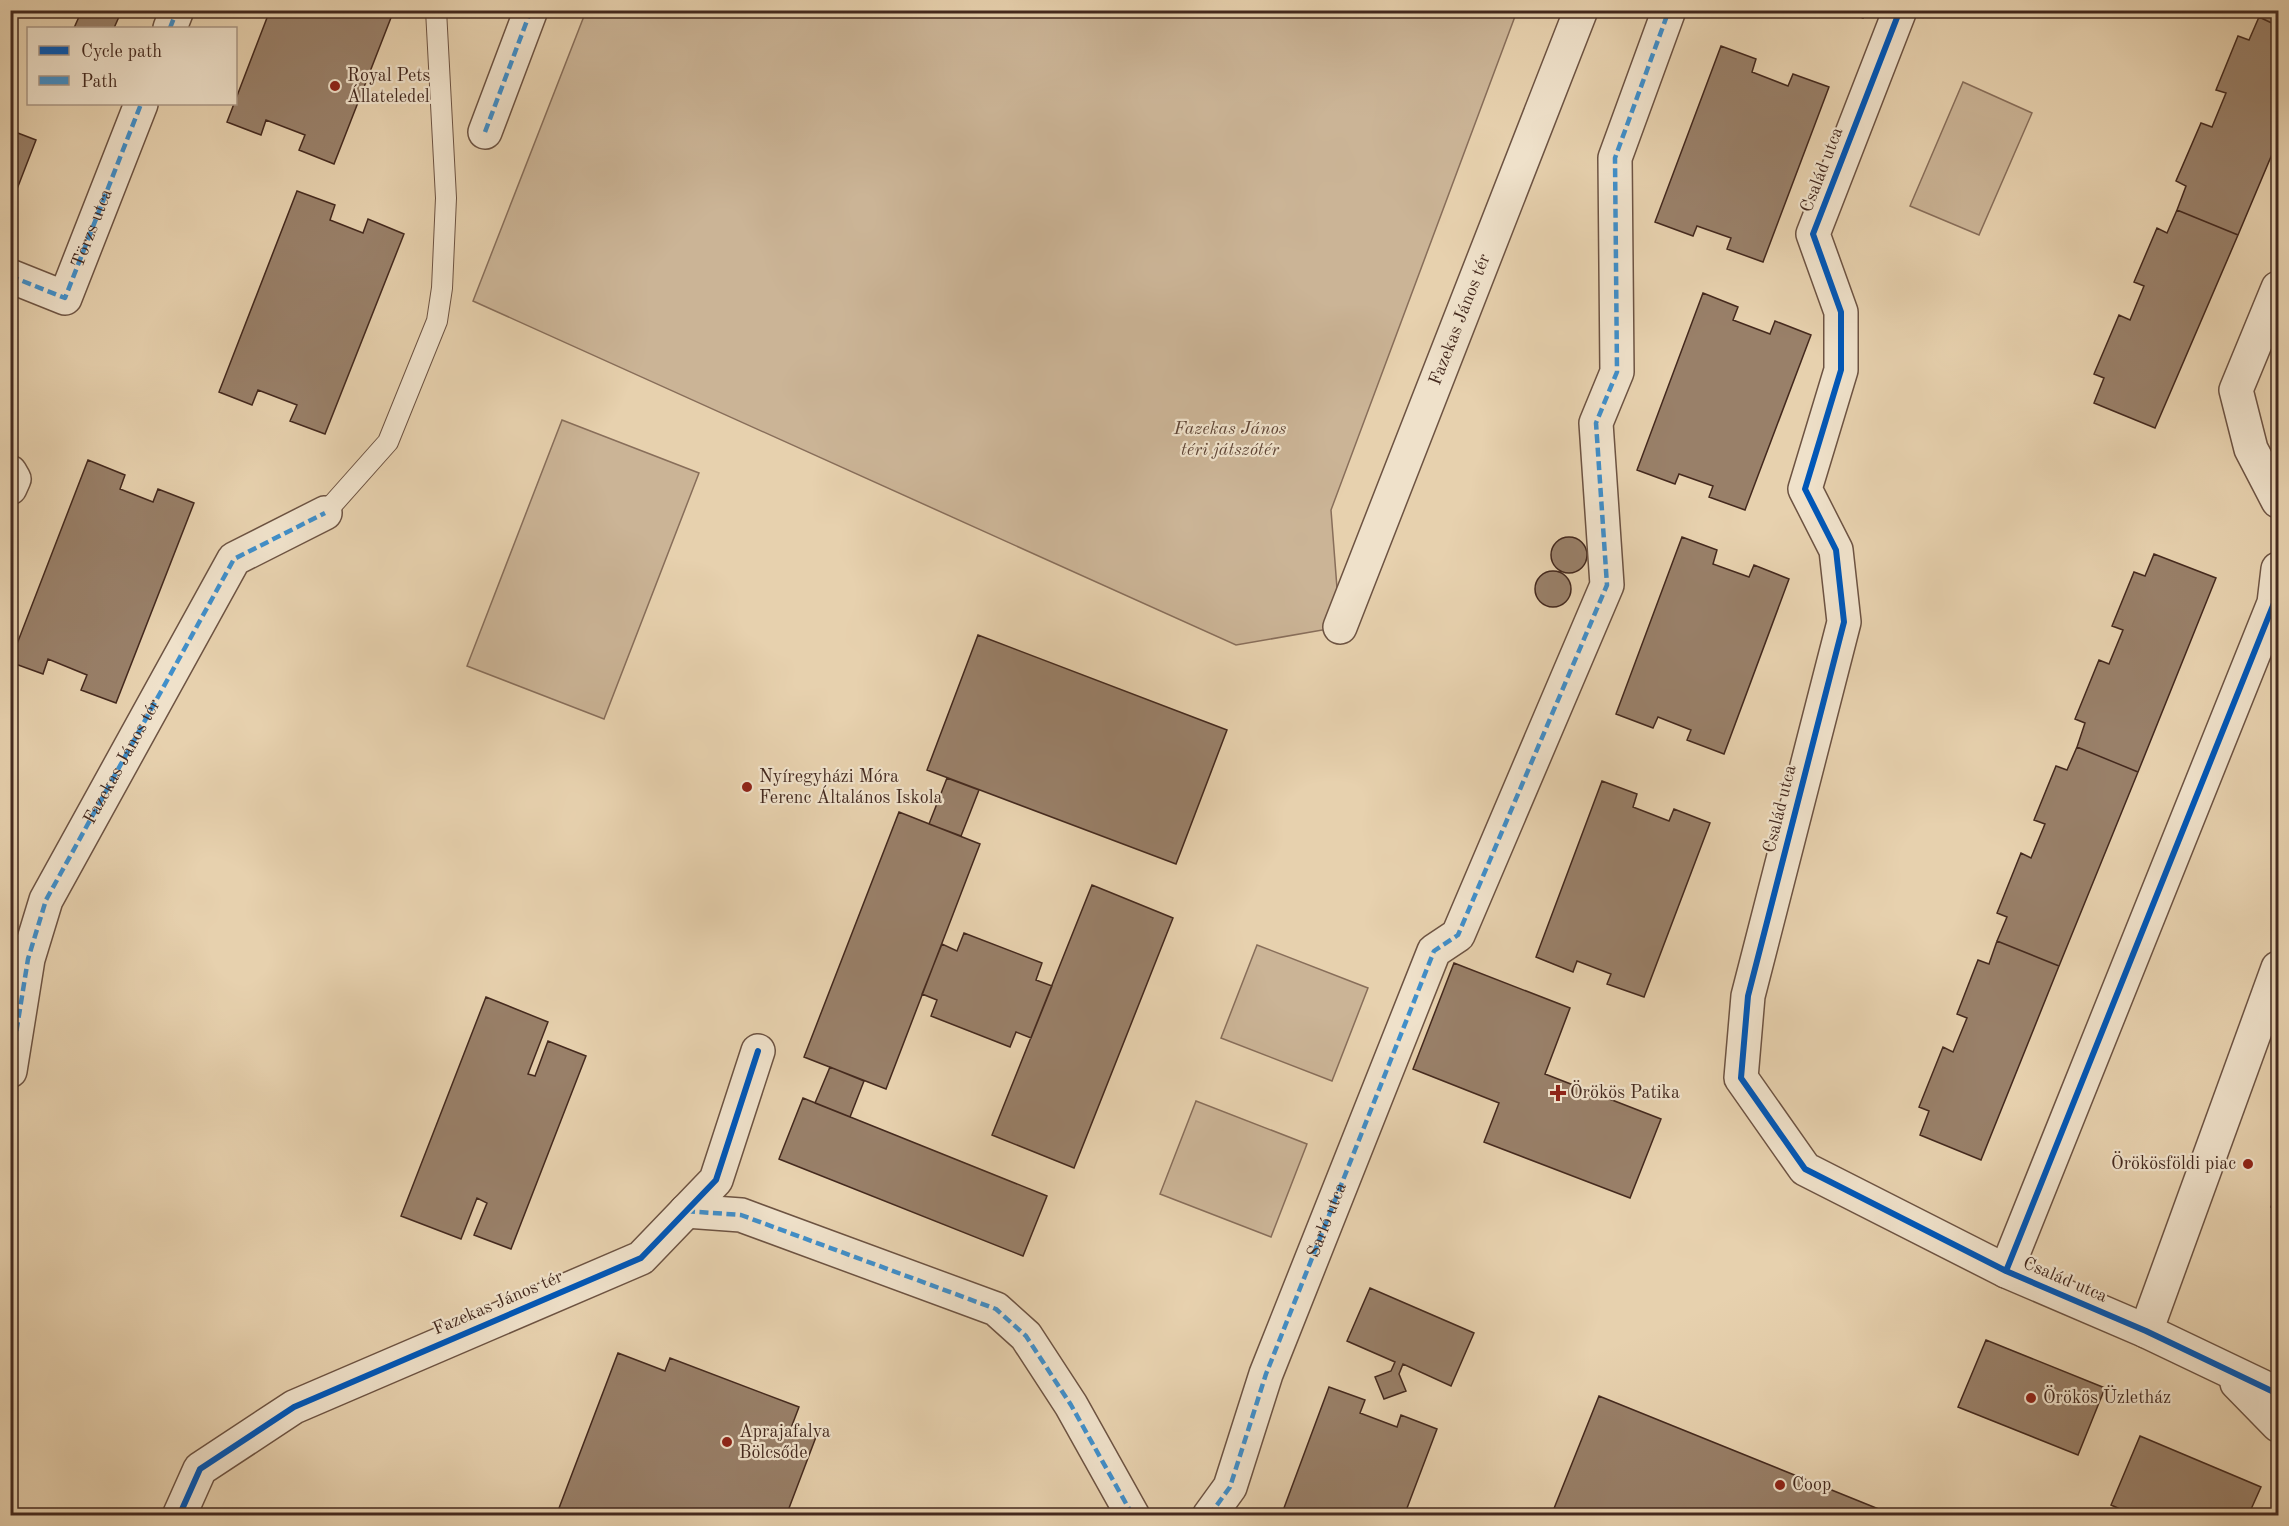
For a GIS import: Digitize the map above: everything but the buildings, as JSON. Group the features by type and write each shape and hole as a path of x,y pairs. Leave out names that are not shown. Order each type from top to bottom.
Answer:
{"street":[{"path":"170,27 177,10"},
{"path":"485,132 531,10"},
{"name":"Fazekas János tér","path":"1340,627 1581,10"},
{"name":"Sarló utca","path":"1209,1515 1230,1487 1266,1374 1434,951 1458,935 1607,585 1596,423 1617,372 1615,158 1669,10"},
{"name":"Család utca","path":"1900,10 1814,234 1841,312 1841,370 1805,489 1836,550 1844,622 1748,996 1741,1078 1805,1169 2006,1271 2146,1331 2278,1394"},
{"name":"Törzs utca","path":"10,276 65,298 141,105"},
{"path":"2278,288 2236,390 2251,449 2278,501"},
{"path":"10,472 14,479 10,488"},
{"name":"Fazekas János tér","path":"10,1071 28,959 46,900 234,559 325,513"},
{"path":"2006,1271 2274,603 2278,569"},
{"path":"2146,1331 2270,1015 2278,968"},
{"name":"Fazekas János tér","path":"179,1515 200,1469 294,1407 641,1258 716,1180 758,1051"},
{"path":"686,1211 741,1215 996,1309 1026,1336 1071,1404 1133,1515"},
{"path":"2221,1366 2278,1425"}],"lane":[{"path":"325,513 388,442 437,321 442,288 446,198 436,10"}],"green space":[{"name":"Fazekas János téri játszótér","path":"586,11 1517,11 1331,510 1340,627 1236,645 473,301"},
{"path":"1963,82 2032,113 1979,235 1910,206"},
{"path":"562,420 699,473 604,719 467,666"},
{"path":"1257,945 1368,988 1332,1081 1221,1038"},
{"path":"1196,1101 1307,1144 1271,1237 1160,1194"}],"marked path":[{"path":"170,27 177,10"},
{"path":"485,132 531,10"},
{"path":"1209,1516 1230,1487 1266,1374 1434,951 1458,935 1607,585 1596,423 1617,372 1615,158 1669,10"},
{"path":"10,276 65,298 141,105"},
{"path":"10,472 14,479 10,488"},
{"path":"10,1071 28,959 46,900 234,559 325,513"},
{"path":"686,1211 741,1215 996,1309 1026,1336 1071,1405 1133,1516"}],"cycle path":[{"path":"1900,10 1813,234 1841,312 1841,370 1805,489 1836,550 1844,622 1748,996 1741,1078 1805,1169 2006,1271 2146,1331 2278,1394"},
{"path":"2006,1271 2274,603 2278,569"},
{"path":"179,1516 200,1469 294,1407 641,1258 716,1180 758,1051"}],"place":[{"name":"Royal Pets Állateledel","path":"335,86"},
{"name":"Nyíregyházi Móra Ferenc Általános Iskola","path":"747,787"},
{"name":"Örökös Patika","path":"1558,1093"},
{"name":"Örökösföldi piac","path":"2248,1164"},
{"name":"Örökös Üzletház","path":"2031,1398"},
{"name":"Aprajafalva Bölcsőde","path":"727,1442"},
{"name":"Coop","path":"1780,1485"}]}
